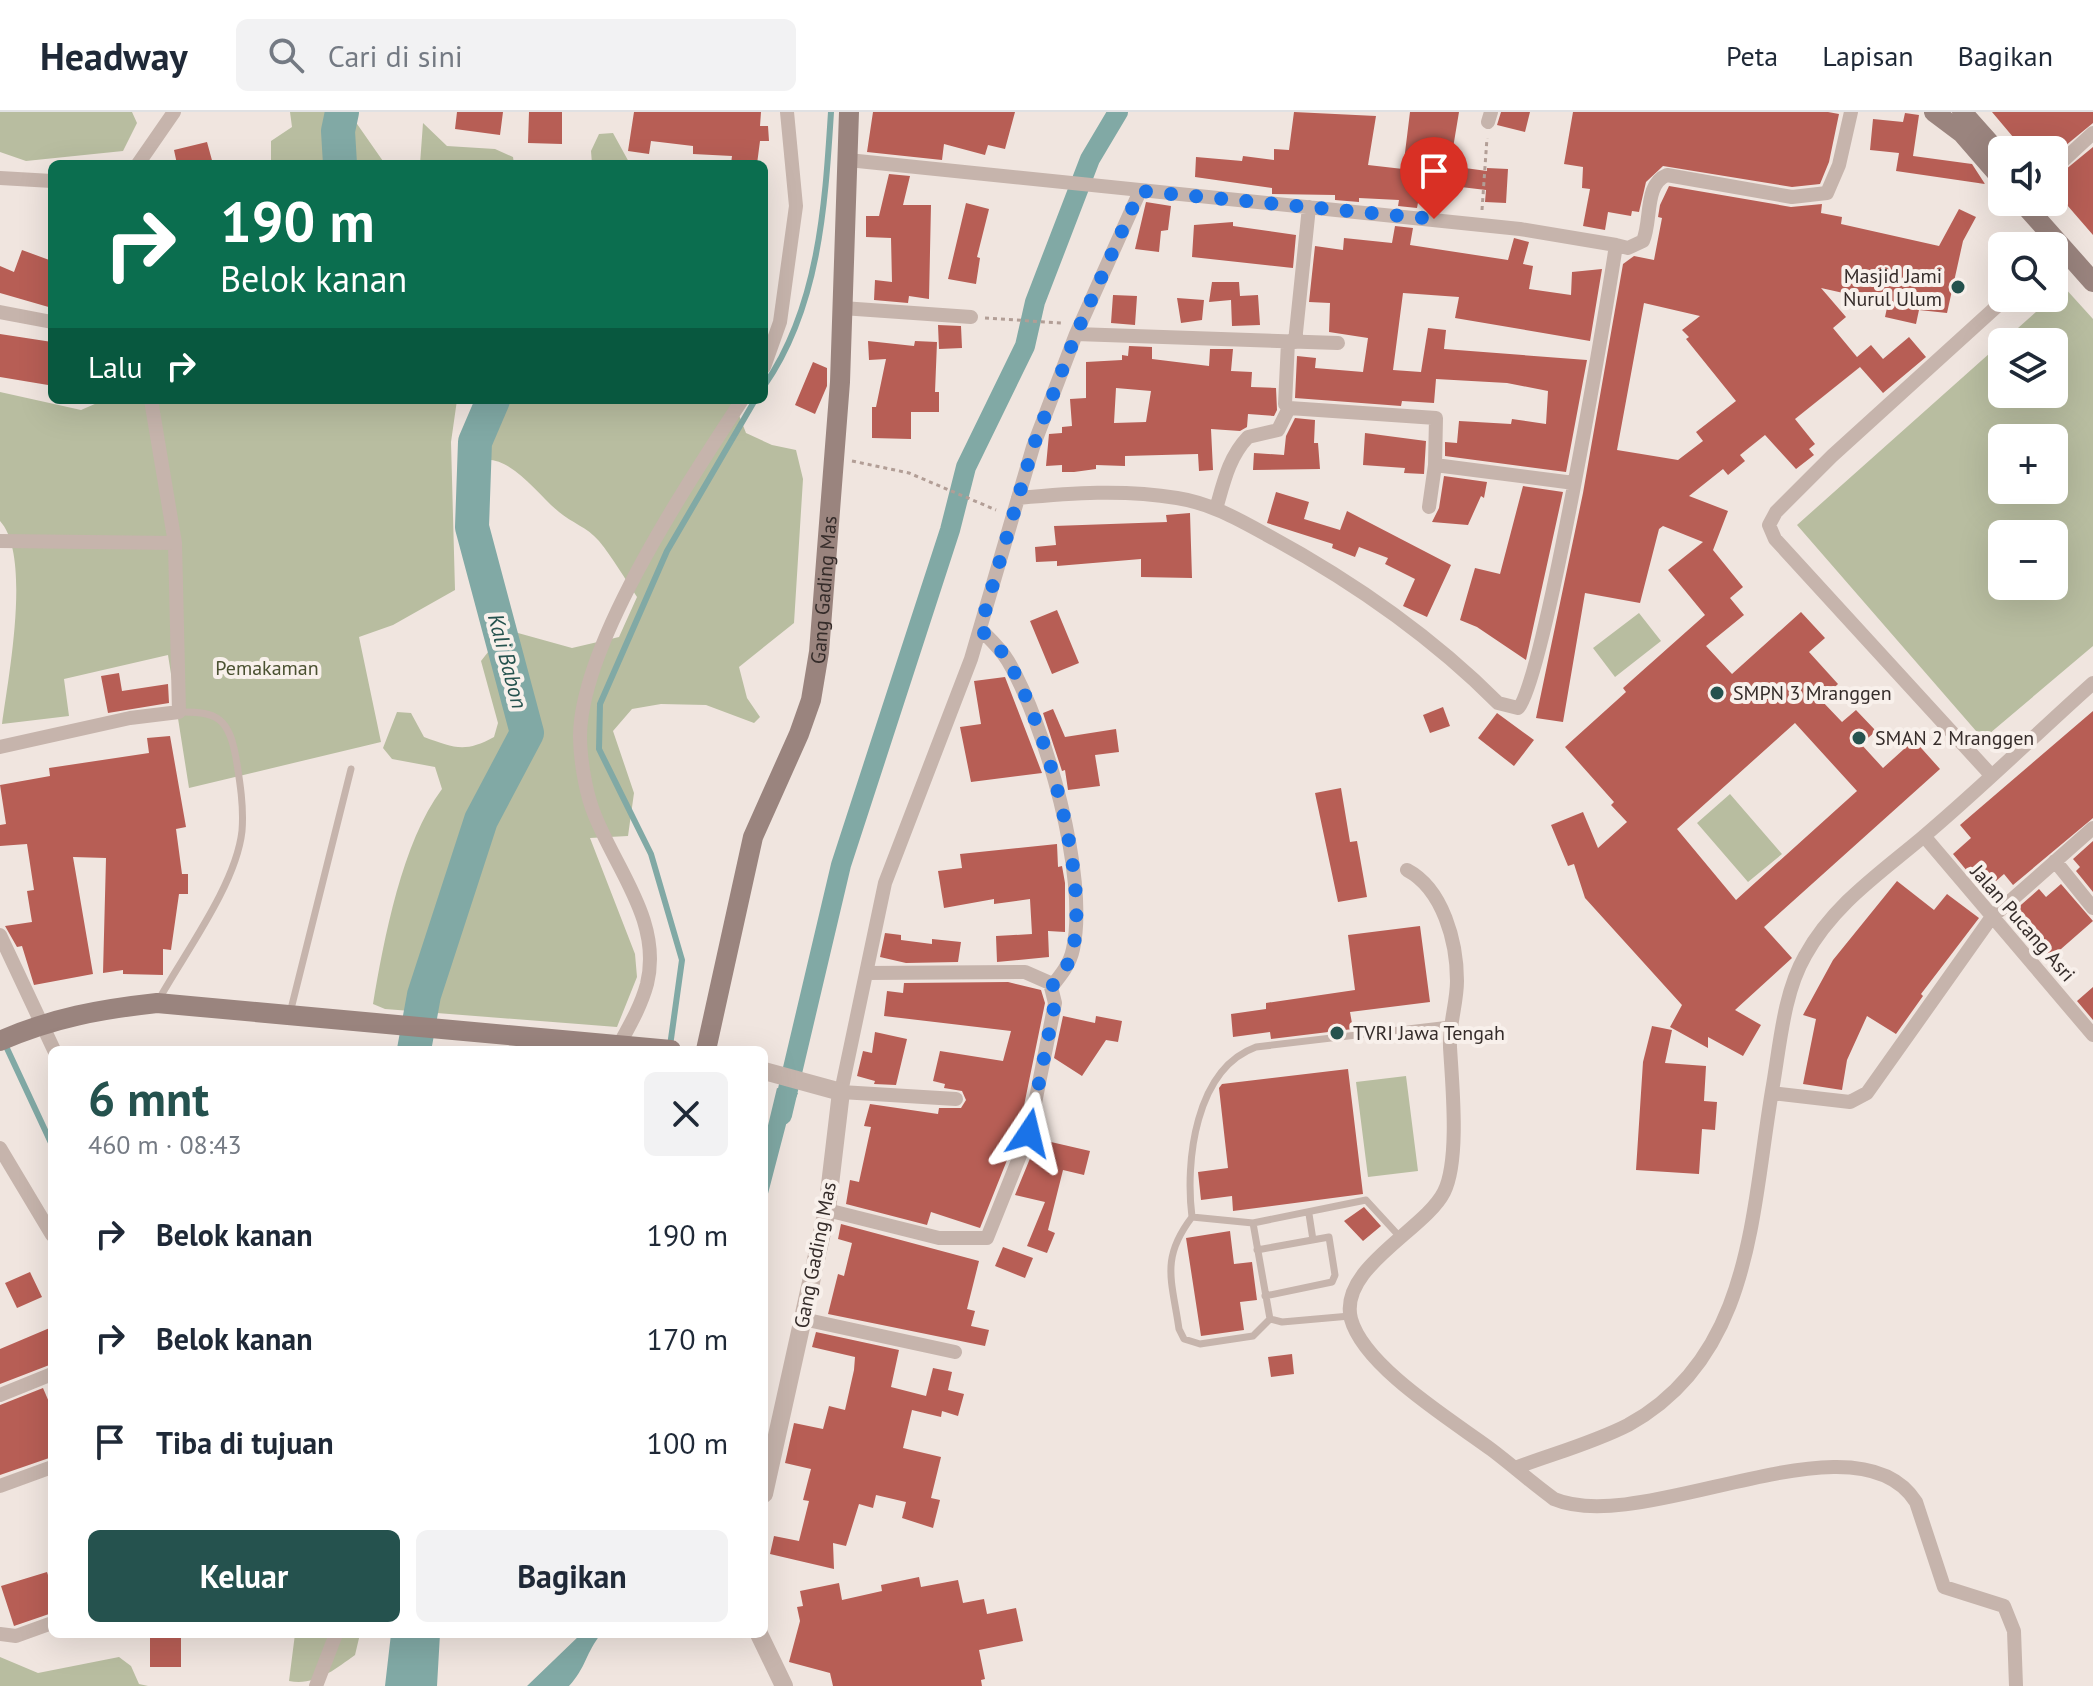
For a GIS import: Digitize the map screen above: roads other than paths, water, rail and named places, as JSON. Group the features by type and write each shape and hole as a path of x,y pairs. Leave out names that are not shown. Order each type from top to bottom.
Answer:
{"main road":[{"name":"Gang Gading Mas","path":"707,1046 753,837 811,700 819,652 835,458 849,112"},
{"path":"1934,112 1962,133 1988,163"},
{"path":"1962,112 1988,141"},
{"path":"2035,216 2049,232"},
{"path":"2068,250 2093,264"},
{"path":"2068,253 2093,282"},
{"path":"0,1041 33,1027 157,1003 629,1046"}],"street":[{"path":"141,160 174,112"},
{"path":"768,356 780,322 796,206 787,112"},
{"path":"848,160 1487,225 1628,248 1643,241 1652,189 1660,178 1667,175 1792,197 1827,193 1839,165 1851,112"},
{"path":"2068,156 2093,133"},
{"path":"0,178 48,181"},
{"path":"841,1092 885,883 980,629 1033,447 1076,334 1140,191"},
{"path":"1309,207 1285,404 1289,408 1433,416 1437,421 1429,507"},
{"path":"1018,498 1102,491 1176,498 1216,509 1300,553 1402,617 1498,703 1518,708 1528,695 1542,639 1574,483 1616,245"},
{"path":"842,308 971,317"},
{"path":"0,312 48,321"},
{"path":"1991,312 1832,456 1776,512 1769,525 1775,539 1991,775"},
{"path":"1076,334 1338,343"},
{"path":"0,747 130,718 179,712 175,543 152,404"},
{"path":"629,1046 650,957 631,884 592,807 580,738 584,698 633,579 740,404"},
{"path":"1216,509 1229,460 1239,453 1248,437 1278,430 1289,408"},
{"path":"1435,465 1574,483"},
{"path":"0,541 175,543"},
{"path":"827,1210 939,1238 987,1238 1029,1133 1055,1003 1052,986 1073,951 1076,896 1069,844 1051,768 1019,683 1002,651 980,629"},
{"path":"1515,1468 1627,1425 1664,1401 1691,1376 1727,1319 1747,1243 1785,1017 1802,960 1824,924 1856,891 1924,836 2093,683"},
{"path":"1772,1093 1850,1102 1867,1093 1991,918 2093,828"},
{"name":"Jalan Pucang Asri","path":"1924,836 2093,1035"},
{"path":"2055,861 2093,908"},
{"path":"1407,870 1433,891 1448,928 1457,981 1450,1024 1453,1138 1446,1189 1428,1213 1366,1273 1353,1296 1350,1316 1366,1345 1402,1383 1554,1499 1573,1507 1594,1508 1655,1500 1808,1466 1866,1472 1888,1479 1910,1493 1916,1502 1944,1587 1997,1602 2010,1615 2016,1686"},
{"path":"0,935 33,1027 50,1046"},
{"path":"866,973 1025,972 1052,986"},
{"path":"768,1072 841,1092 956,1099"},
{"name":"Gang Gading Mas","path":"768,1476 827,1210 841,1092"},
{"path":"0,1148 48,1228"},
{"path":"803,1319 955,1352"},
{"path":"0,1395 48,1376"},
{"path":"0,1486 48,1468"},
{"path":"0,1634 16,1636 48,1624"},
{"path":"316,1686 334,1638"},
{"path":"761,1638 784,1686"}],"lane":[{"path":"157,1003 215,900 242,835 243,813 230,733 222,721 202,711 179,712"},
{"path":"290,1015 351,769"},
{"path":"1270,1319 1253,1336 1200,1344 1184,1339 1179,1329 1170,1259 1175,1240 1192,1217 1188,1187 1191,1144 1209,1095 1233,1058 1256,1047 1450,1024"},
{"path":"1192,1217 1253,1223 1366,1200 1400,1237"},
{"path":"1309,1214 1313,1240"},
{"path":"1253,1223 1270,1319"},
{"path":"1257,1250 1329,1237 1335,1275 1332,1282 1265,1296"},
{"path":"1270,1319 1282,1322 1350,1316"}],"water":[{"path":"777,1088 798,1093 788,1117 768,1194 768,1125"},
{"path":"391,1638 440,1638 437,1686 385,1686"},
{"path":"577,1638 598,1638 569,1686 527,1686"}],"waterway":[{"name":"Kali Babon","path":"340,160 338,131 342,112"},
{"path":"768,379 797,323 808,289 822,219 831,112"},
{"path":"782,1115 841,865 950,530 966,467 1025,346 1035,302 1090,159 1118,112"},
{"name":"Kali Babon","path":"415,1046 424,995 481,820 527,733 472,527 475,442 491,404"},
{"path":"670,1046 682,960 651,854 599,749 600,704 667,551 753,404"},
{"path":"4,1042 48,1136"}],"place":[{"name":"Masjid Jami Nurul Ulum","path":"1958,287"},
{"name":"SMPN 3 Mranggen","path":"1717,693"},
{"name":"SMAN 2 Mranggen","path":"1859,738"},
{"name":"TVRI Jawa Tengah","path":"1337,1033"}],"park label":[{"name":"Pemakaman","path":"267,668"}]}
